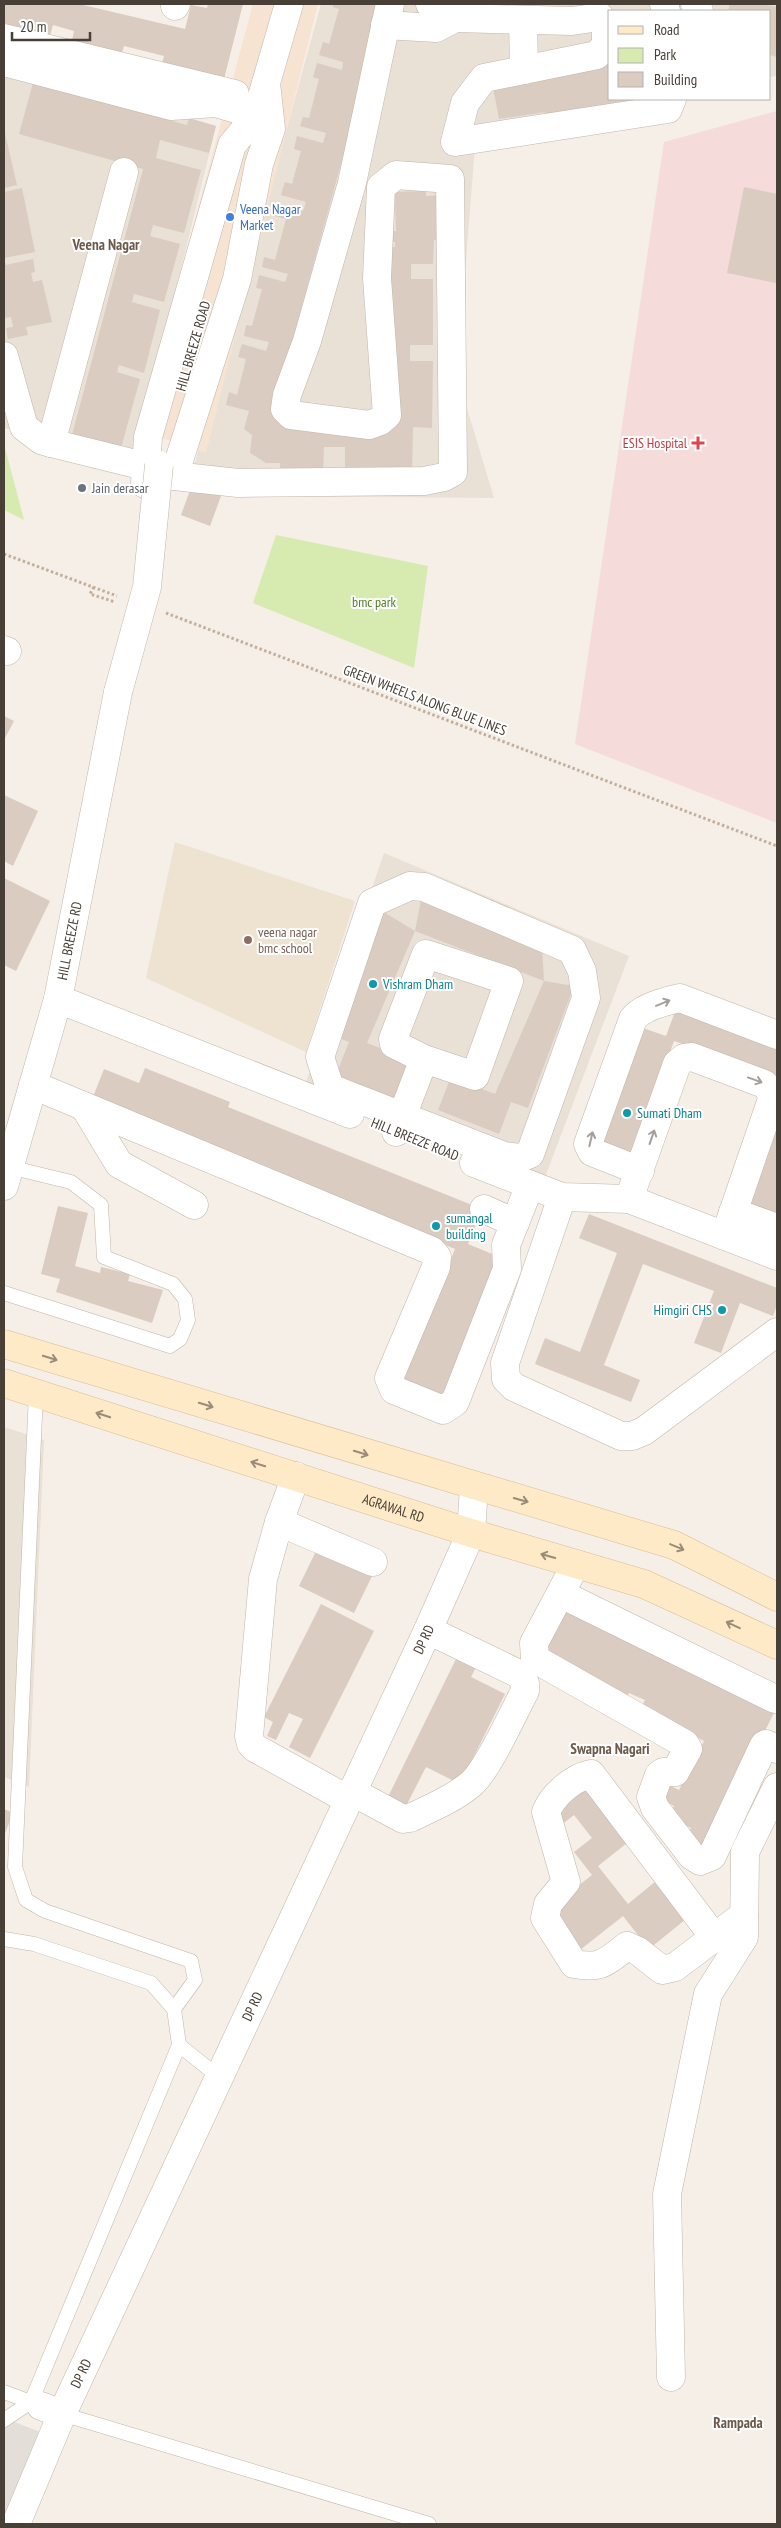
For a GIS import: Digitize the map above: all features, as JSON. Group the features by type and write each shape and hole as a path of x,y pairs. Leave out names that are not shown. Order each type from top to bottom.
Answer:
{"street":[{"name":"HILL BREEZE ROAD","path":"118,692 147,587 159,469 289,4"},
{"path":"4,356 24,427 41,440 51,443 159,469 238,483 424,481 444,477 453,472 450,179 455,142 465,103 484,78 597,55 606,45 606,27 600,17 572,21 455,18 430,4"},
{"path":"380,187 377,278 386,415 380,421 369,425 291,415 285,409 287,395 308,341 352,183 388,14 436,28 455,18"},
{"path":"522,20 524,70"},
{"path":"4,38 261,99"},
{"path":"4,62 171,106 261,99"},
{"path":"455,142 668,109 672,100"},
{"path":"51,443 124,172"},
{"path":"352,183 380,187 396,175 450,179"},
{"path":"124,601 138,573 144,517 159,469"},
{"name":"HILL BREEZE RD","path":"7,1177 58,999 118,692"},
{"path":"410,886 424,887 572,950 582,971 586,998 530,1154 520,1158 504,1156 399,1124 330,1088 320,1057 372,903 410,886"},
{"path":"426,954 510,981 475,1076 424,1060 398,1047 394,1044 394,1039 426,954"},
{"path":"640,1171 592,1152 588,1144 636,1014 669,1000 680,998 777,1035"},
{"name":"HILL BREEZE ROAD","path":"58,999 399,1124 530,1185 562,1197 629,1199 729,1224 777,1256"},
{"path":"629,1199 677,1064 684,1058 692,1057 764,1084 770,1090 772,1099 729,1224 777,1228"},
{"path":"399,1124 424,1060"},
{"path":"33,1085 432,1250 437,1258 436,1267 389,1378 394,1390 443,1410 449,1408 455,1402 507,1269 506,1245 530,1185"},
{"path":"84,1106 119,1164 194,1205"},
{"path":"562,1197 505,1363 506,1379 514,1387 621,1436 632,1436 644,1431 777,1332"},
{"path":"484,1209 515,1223"},
{"path":"4,1344 674,1546 777,1597"},
{"name":"AGRAWAL RD","path":"4,1383 471,1534 644,1584 777,1645"},
{"path":"296,1476 279,1522 263,1579 248,1736 256,1748 349,1795 403,1819 410,1818 458,1794 473,1783 483,1769 525,1691 525,1683 519,1674 428,1630"},
{"name":"DP RD","path":"16,2524 45,2407 219,2077 349,1795 428,1630 471,1534 474,1487"},
{"path":"279,1522 373,1562"},
{"path":"576,1564 534,1643 535,1659 685,1744 688,1749 679,1768 675,1772 663,1772 659,1775 650,1797 655,1808 692,1856 700,1861 712,1856 764,1745 766,1744 777,1749"},
{"path":"561,1594 776,1699"},
{"path":"714,1937 591,1774 582,1776 552,1798 546,1812 566,1882 548,1904 546,1918 574,1964 590,1967 601,1966 627,1946 638,1951 662,1970 676,1967 744,1915"},
{"path":"671,2377 668,2194 708,1994 744,1937 745,1852 776,1795"}],"lane":[{"path":"4,1293 170,1346 180,1340 188,1320 185,1299 172,1284 104,1257 101,1205 71,1182 7,1177"},
{"path":"36,1393 15,1867 26,1900 45,1911 191,1961 195,1980 174,2009"},
{"path":"4,1939 34,1944 151,1983 174,2009 179,2045 45,2407"},
{"path":"179,2045 219,2077"},
{"path":"4,2392 45,2407 429,2524"},
{"path":"4,2420 45,2407"}],"path":[{"name":"GREEN WHEELS ALONG BLUE LINES","path":"4,554 94,587 124,601 777,846"},
{"path":"94,587 90,594 124,601"}],"shaded area":[{"name":"Veena Nagar Market","path":"253,4 318,4 206,453 138,430"},
{"path":"321,4 777,4 777,76 771,77 771,10 608,10 608,100 651,100 476,133 457,375 494,498 267,496 189,485"},
{"path":"4,66 216,126 134,460 4,428"},
{"name":"ESIS Hospital","path":"777,111 777,823 575,744 664,142"},
{"name":"veena nagar bmc school","path":"175,842 355,901 306,1052 146,978"},
{"path":"384,853 629,956 545,1177 304,1088"},
{"path":"4,1427 44,1440 29,1787 4,1777"},
{"path":"4,2418 43,2433 4,2524"}],"green space":[{"path":"4,444 24,520 4,510"},
{"name":"bmc park","path":"276,535 428,566 414,668 253,603"}],"building":[{"path":"4,4 79,4 185,29 191,5 207,8 208,4 243,4 224,79 162,63 164,56 124,46 122,53 72,41 74,31 53,25 50,36 4,24"},
{"path":"333,4 385,4 276,400 280,424 388,427 389,339 396,339 395,332 389,332 392,288 387,288 387,270 392,270 392,266 387,266 387,247 395,247 395,242 386,242 386,231 396,231 395,192 426,191 426,196 445,195 437,240 434,240 433,264 411,264 411,279 433,279 433,345 410,345 410,361 433,361 432,428 413,427 412,473 345,472 345,447 324,447 323,473 280,472 280,463 266,463 250,453 252,435 244,429 249,411 226,405 229,392 237,395 246,359 238,357 242,344 266,351 269,342 244,336 246,325 252,326 262,289 256,288 259,275 285,282 288,274 262,267 264,257 275,260 286,219 275,216 278,204 303,211 306,202 281,195 285,182 292,184 301,151 294,149 297,136 323,143 326,133 300,126 303,117 309,118 319,79 313,77 317,63 342,70 343,62 319,55 323,42 329,44 339,9 333,7"},
{"path":"730,4 763,4 777,7 777,57 771,55 771,10 728,10"},
{"path":"608,62 608,100 649,100 627,108 626,101 596,106 597,113 546,122 545,112 499,119 492,82"},
{"path":"33,83 187,125 189,118 216,126 209,153 160,140 156,158 201,170 184,233 153,225 150,236 180,244 164,302 134,294 132,302 160,310 144,373 119,365 117,372 140,379 121,448 72,435 143,169 19,134"},
{"path":"4,129 17,185 4,188"},
{"path":"744,187 777,194 776,283 727,273"},
{"path":"22,188 35,252 4,258 4,192"},
{"path":"33,259 35,272 31,273 33,282 42,280 52,322 26,327 28,335 8,339 6,328 13,327 11,317 4,318 4,260 6,265"},
{"path":"192,485 221,496 210,526 181,515"},
{"path":"4,716 14,721 4,740"},
{"path":"4,795 38,811 13,866 4,861"},
{"path":"4,878 50,901 16,971 4,965"},
{"name":"Vishram Dham","path":"421,900 542,947 544,981 415,931"},
{"name":"Vishram Dham","path":"382,911 415,931 367,1043 415,1061 400,1100 336,1075 349,1042 334,1036"},
{"path":"544,981 574,986 528,1108 511,1102 499,1134 438,1110 451,1077 495,1094"},
{"name":"Sumati Dham","path":"678,1004 777,1040 777,1077 674,1041 631,1161 594,1148 637,1026 666,1036"},
{"name":"sumangal building","path":"145,1068 230,1102 228,1107 482,1209 468,1244 502,1258 445,1403 401,1385 455,1249 91,1102 104,1069 139,1083"},
{"path":"777,1095 777,1210 773,1223 738,1210"},
{"path":"58,1206 88,1213 75,1266 100,1273 101,1267 130,1274 128,1281 163,1290 152,1323 56,1292 60,1279 41,1274"},
{"name":"Himgiri CHS","path":"589,1214 777,1288 777,1305 773,1316 740,1303 721,1353 694,1343 714,1291 643,1264 604,1365 640,1380 631,1402 535,1364 545,1338 580,1352 617,1253 579,1238"},
{"path":"319,1545 374,1572 354,1613 299,1586"},
{"path":"565,1601 775,1711 706,1848 686,1838 691,1828 669,1817 674,1806 657,1796 664,1783 679,1790 704,1741 641,1708 645,1700 629,1693 623,1704 538,1654"},
{"path":"321,1604 374,1631 310,1758 289,1747 303,1719 289,1713 276,1740 267,1736 273,1722 264,1717"},
{"path":"459,1653 478,1663 471,1677 505,1694 460,1784 426,1767 404,1810 386,1801"},
{"path":"581,1784 627,1843 598,1866 628,1904 656,1881 686,1919 649,1949 623,1916 580,1950 548,1910 592,1875 574,1852 592,1838 574,1815 556,1829 550,1820"},
{"path":"4,1809 13,1813 4,1836"}],"place":[{"name":"Veena Nagar Market","path":"230,217"},
{"name":"ESIS Hospital","path":"698,443"},
{"name":"Jain derasar","path":"82,488"},
{"name":"veena nagar bmc school","path":"248,940"},
{"name":"Vishram Dham","path":"373,984"},
{"name":"Sumati Dham","path":"627,1113"},
{"name":"sumangal building","path":"436,1226"},
{"name":"Himgiri CHS","path":"722,1310"}],"district":[{"name":"Veena Nagar","path":"106,244"},
{"name":"Swapna Nagari","path":"610,1748"},
{"name":"Rampada","path":"738,2422"}]}
